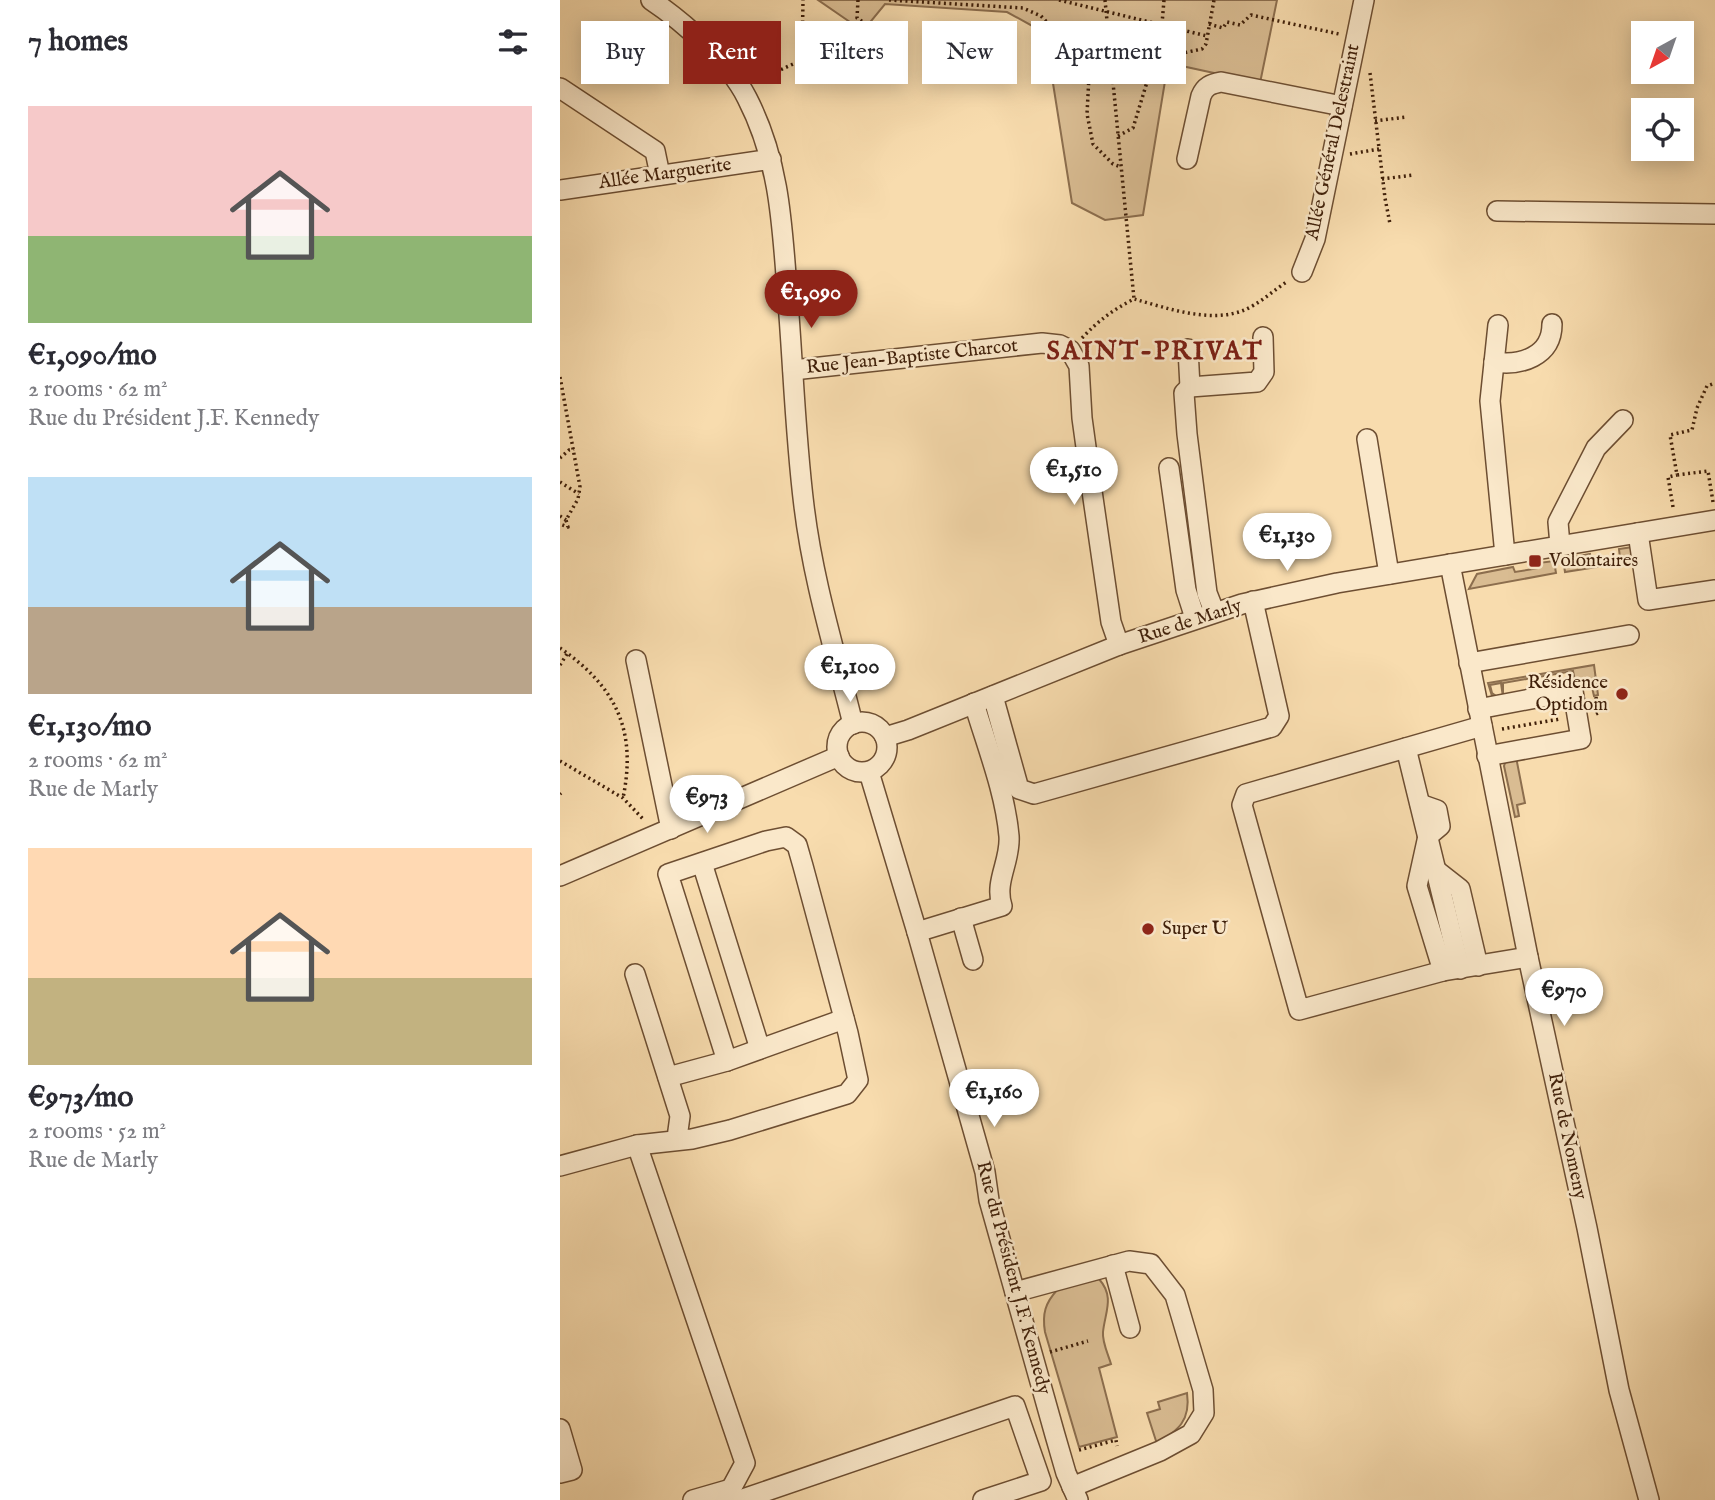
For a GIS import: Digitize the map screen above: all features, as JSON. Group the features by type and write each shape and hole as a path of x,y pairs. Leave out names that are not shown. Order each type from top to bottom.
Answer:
{"street":[{"path":"651,0 708,47 746,95 771,159 780,198 804,508 818,591 853,724"},
{"name":"Allée Général Delestraint","path":"1301,272 1315,239 1364,0"},
{"path":"1187,159 1201,96 1204,89 1211,84 1221,82 1342,106"},
{"path":"560,88 654,151 660,175"},
{"name":"Allée Marguerite","path":"560,190 771,159"},
{"path":"1497,211 1715,214"},
{"path":"1494,362 1524,362 1535,355 1546,345 1552,332 1552,324"},
{"path":"1498,325 1490,401 1505,555"},
{"path":"1205,615 1207,593 1184,393 1190,387 1257,382 1264,372 1263,337"},
{"name":"Rue Jean-Baptiste Charcot","path":"793,370 1042,343 1060,345 1070,350"},
{"path":"1188,349 1190,387"},
{"path":"1070,350 1079,366 1082,418 1093,498 1111,622 1119,645"},
{"path":"1560,545 1558,522 1596,448 1623,420"},
{"path":"1367,439 1390,574"},
{"path":"1169,468 1186,590 1205,615"},
{"name":"Rue de Marly","path":"885,737 1119,645 1253,601 1390,574 1676,526 1714,512"},
{"path":"1637,533 1648,600 1715,590"},
{"name":"Rue de Nomeny","path":"1450,564 1528,957 1587,1227 1619,1390 1649,1500"},
{"path":"993,696 1019,789 1034,794 1272,727 1279,716 1253,601"},
{"path":"1469,663 1629,635"},
{"path":"636,660 671,829"},
{"path":"1487,756 1581,739 1573,691 1406,748 1246,794 1242,805 1298,1010 1460,969 1528,957"},
{"path":"918,932 1002,905 999,882 1009,856 1010,844 1005,808 974,703"},
{"path":"853,724 872,724 885,737 885,758 878,767 869,772 850,769 839,756 839,737 853,724"},
{"path":"1406,748 1420,804 1437,810 1440,826 1429,836 1418,886 1460,969"},
{"path":"560,876 839,756"},
{"name":"Rue du Président J.F. Kennedy","path":"869,772 918,932 976,1142 989,1200 1061,1455 1075,1493"},
{"path":"1429,836 1437,871 1460,889 1460,969"},
{"path":"560,1166 637,1145 692,1139 730,1130 847,1094 858,1080 797,845 786,837 766,841 668,874 727,1060"},
{"path":"702,863 760,1049"},
{"path":"961,918 973,960"},
{"path":"635,974 680,1116 677,1139"},
{"path":"668,1077 727,1060 844,1019"},
{"path":"637,1145 745,1463 735,1496"},
{"path":"1015,1292 1129,1261 1151,1265 1175,1295 1203,1390 1204,1413 1191,1434 1075,1493"},
{"path":"1113,1265 1130,1328"},
{"path":"693,1500 735,1496 1015,1406 1041,1480 983,1500"},
{"path":"560,1429 572,1470 560,1473"}],"path":[{"path":"746,95 757,89 753,82 802,60 803,0"},
{"path":"858,0 857,18 862,21"},
{"path":"889,0 1023,8 1046,21"},
{"path":"1023,8 1026,0"},
{"path":"1059,0 1147,21"},
{"path":"1105,0 1107,21"},
{"path":"1162,21 1164,0"},
{"path":"1186,52 1202,49 1214,0"},
{"path":"1209,24 1223,28 1227,22 1240,25 1251,15 1273,20"},
{"path":"1186,30 1207,36"},
{"path":"1088,84 1087,114 1093,144 1113,164 1121,167"},
{"path":"1113,84 1134,299"},
{"path":"1118,136 1133,128 1146,84"},
{"path":"1375,121 1406,117"},
{"path":"1333,150 1351,154 1379,149"},
{"path":"1382,179 1414,175"},
{"path":"1070,350 1097,322 1120,305 1134,299 1179,311 1214,315 1233,312 1242,310 1301,272"},
{"path":"560,377 563,405 574,449 579,494 566,520"},
{"path":"1677,475 1671,435 1692,430 1697,408 1707,386 1715,383"},
{"path":"560,458 574,449"},
{"path":"1676,526 1668,478 1708,471 1714,512"},
{"path":"560,482 579,494"},
{"path":"560,516 566,520 568,527"},
{"path":"560,524 574,527"},
{"path":"560,648 606,690 619,715 626,742 628,776 623,798"},
{"path":"560,665 567,653"},
{"path":"1481,722 1598,713 1596,697"},
{"path":"560,761 623,798 644,820 651,837"},
{"path":"1033,1357 1088,1341"},
{"path":"1061,1455 1116,1440 1117,1446"}],"shaded area":[{"path":"818,0 1277,0 1260,83 1186,67 1186,21 1031,21 1031,25 1007,12 885,4 871,21 848,21"},
{"path":"1053,84 1165,84 1143,215 1105,220 1072,203"},
{"path":"1633,547 1635,561 1565,572 1563,559 1590,554 1592,563 1620,558 1619,549"},
{"path":"1554,561 1556,573 1469,589 1477,574 1513,567 1515,572 1539,568 1538,563"},
{"path":"1594,665 1598,695 1594,696 1591,683 1576,685 1573,671 1503,683 1503,697 1501,683 1490,685 1496,696 1492,696 1488,683"},
{"path":"1516,757 1525,803 1517,805 1519,816 1515,817 1504,766 1506,760"},
{"path":"1099,1279 1108,1298 1103,1336 1111,1364 1099,1368 1117,1437 1079,1447 1045,1332 1044,1314 1047,1304 1058,1289"},
{"path":"1187,1393 1185,1418 1171,1434 1157,1444 1147,1413 1160,1409 1158,1402"}],"place":[{"name":"Volontaires","path":"1535,561"},
{"name":"Résidence Optidom","path":"1622,694"},
{"name":"Super U","path":"1148,929"}],"district":[{"name":"SAINT-PRIVAT","path":"1155,351"}]}
